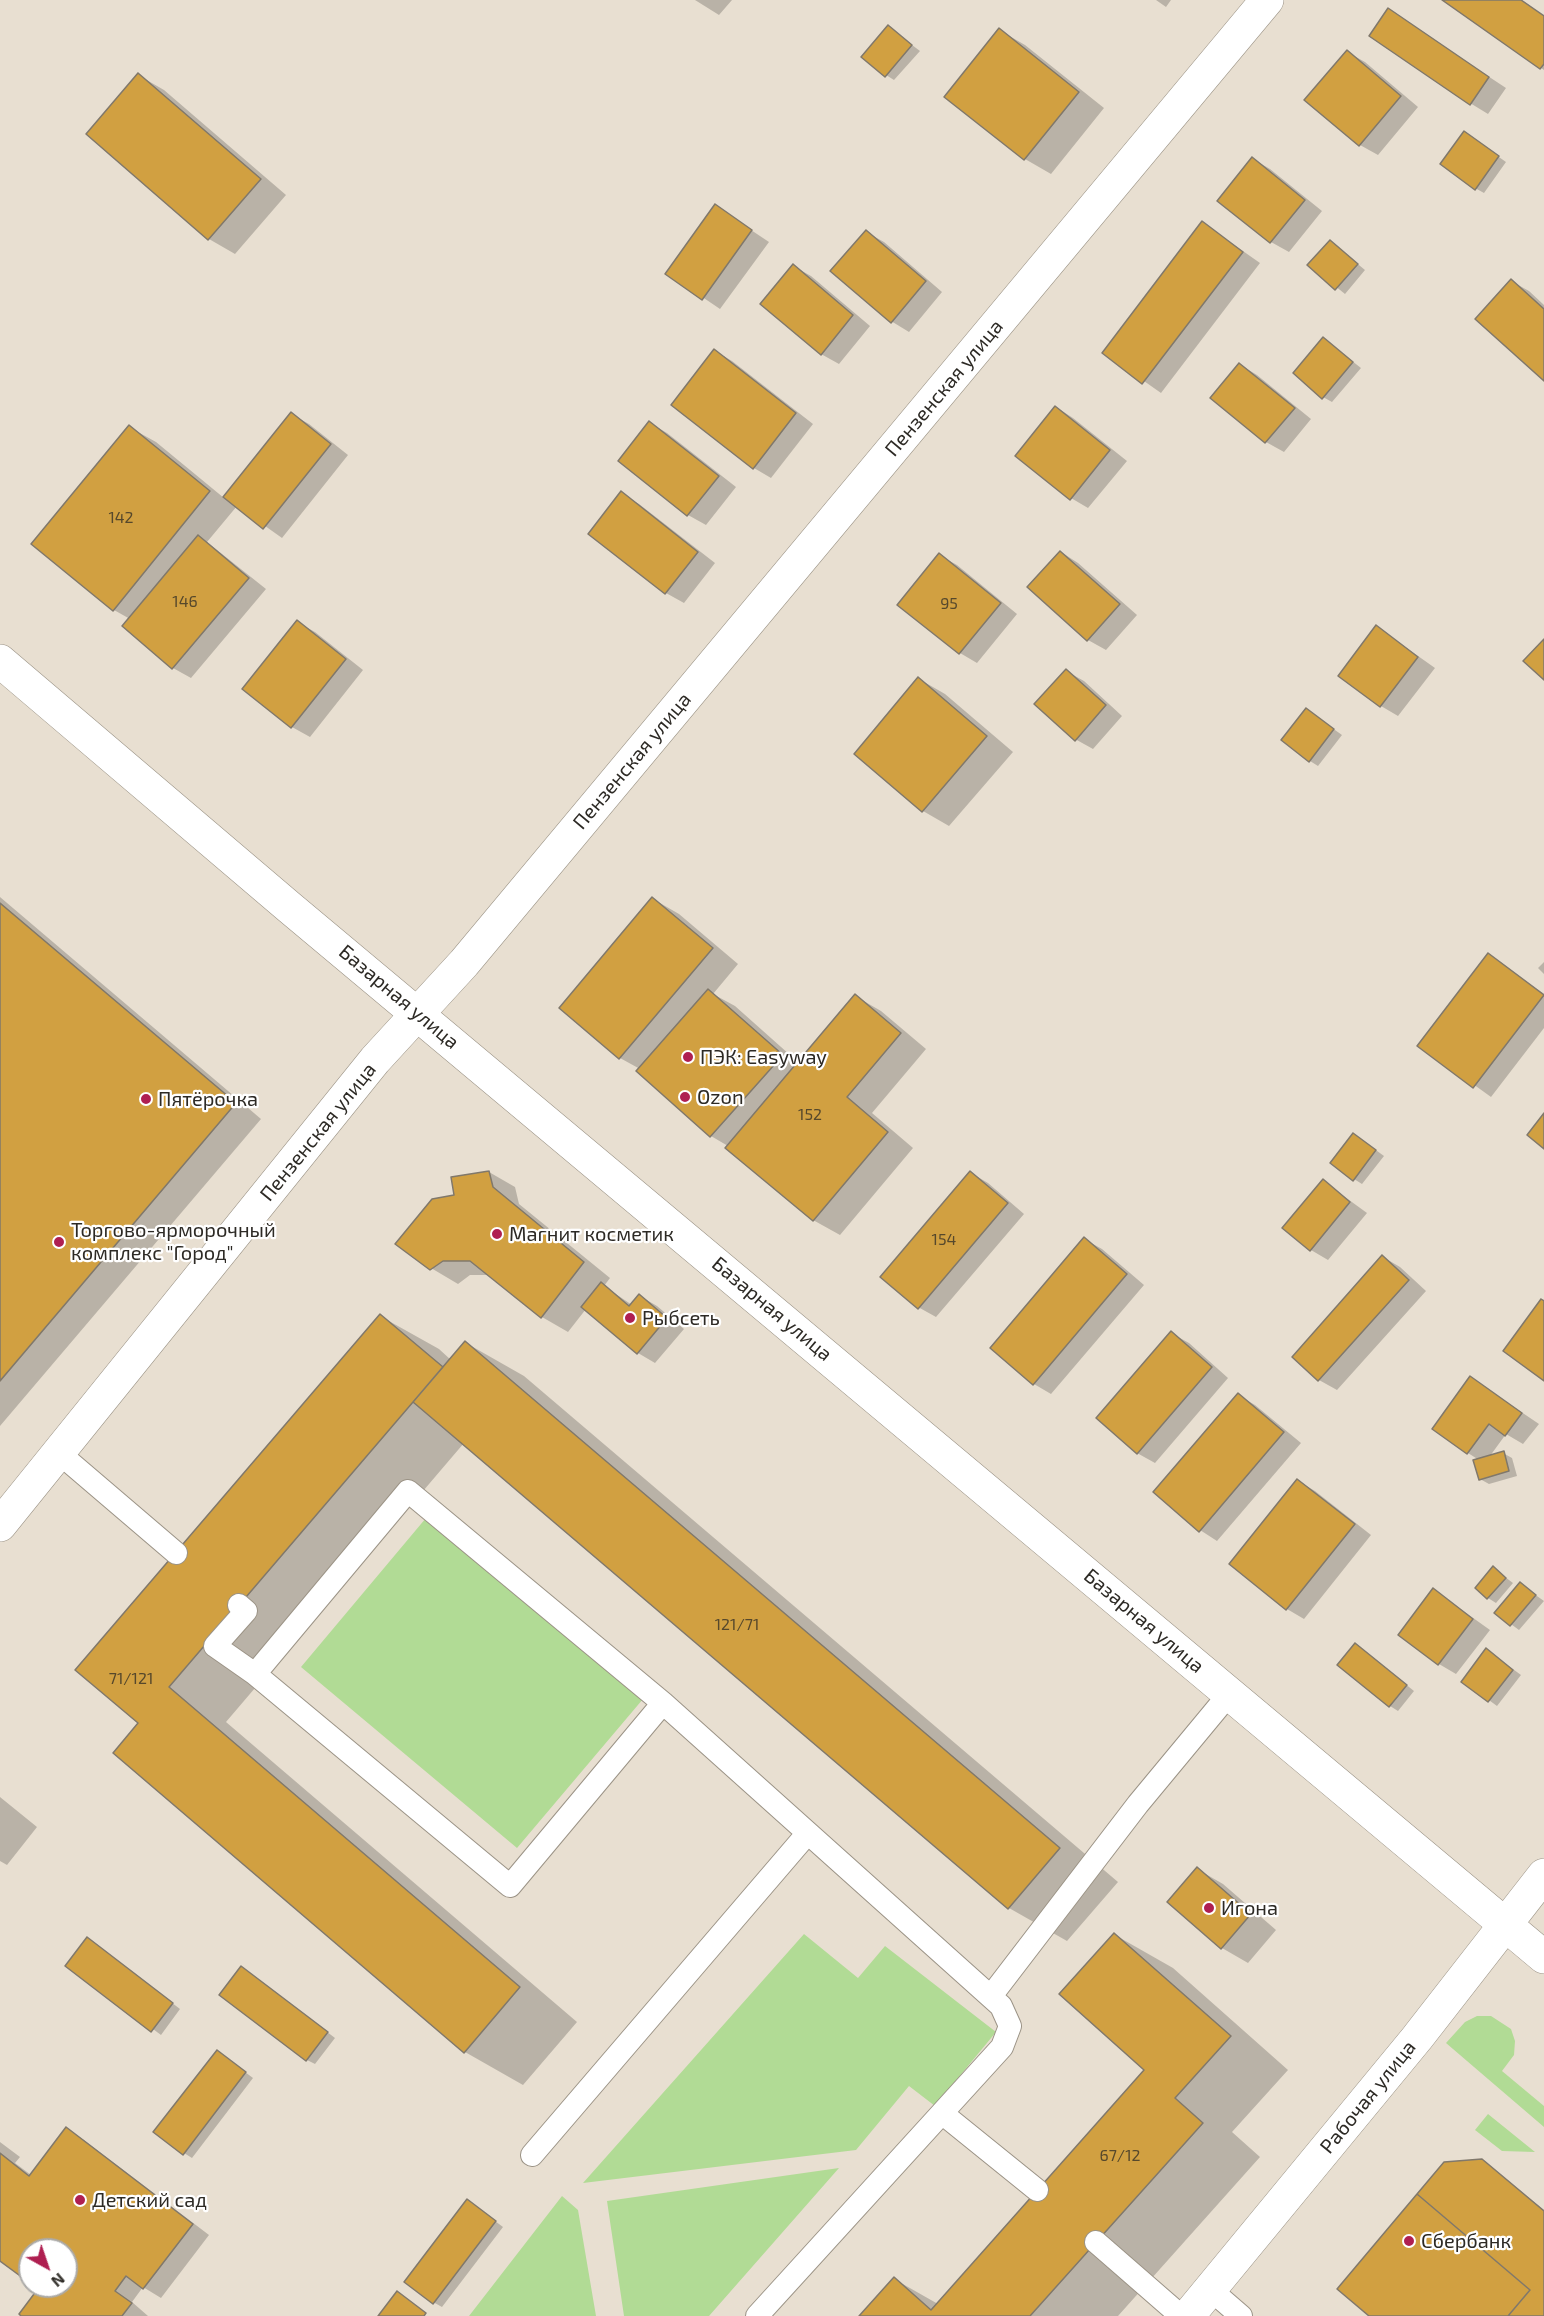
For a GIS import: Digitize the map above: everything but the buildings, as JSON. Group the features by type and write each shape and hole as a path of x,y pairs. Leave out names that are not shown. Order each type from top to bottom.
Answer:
{"street":[{"name":"Пензенская улица","path":"0,1525 368,1069 464,963 1268,0"},
{"name":"Базарная улица","path":"0,661 1544,1957"},
{"name":"Рабочая улица","path":"1188,2316 1417,2038 1544,1875"}],"lane":[{"path":"59,1453 176,1553"},
{"path":"255,1674 408,1491 663,1703 991,1996 1007,2015 1010,2026 1008,2037 943,2114 757,2316"},
{"path":"239,1605 246,1611 214,1646 255,1674 510,1886 663,1703"},
{"path":"991,1996 1138,1804 1230,1693"},
{"path":"532,2155 807,1834"},
{"path":"943,2114 1037,2190"},
{"path":"1096,2242 1181,2316"},
{"path":"1211,2290 1241,2316"}],"green space":[{"path":"426,1518 643,1699 517,1848 301,1667"},
{"path":"804,1934 858,1978 885,1946 996,2032 935,2106 909,2086 856,2150 583,2183"},
{"path":"1477,2016 1491,2016 1511,2029 1515,2041 1514,2055 1502,2071 1544,2106 1544,2127 1446,2043 1465,2022"},
{"path":"1488,2114 1535,2152 1502,2151 1475,2130"},
{"path":"839,2168 709,2316 624,2316 607,2201"},
{"path":"562,2196 578,2210 596,2316 469,2316"}],"place":[{"name":"ПЭК: Easyway","path":"688,1057"},
{"name":"Ozon","path":"685,1097"},
{"name":"Пятёрочка","path":"146,1099"},
{"name":"Магнит косметик","path":"497,1234"},
{"name":"Торгово-ярморочный комплекс \"Город\"","path":"59,1242"},
{"name":"Рыбсеть","path":"630,1318"},
{"name":"Игона","path":"1209,1908"},
{"name":"Детский сад","path":"80,2200"},
{"name":"Сбербанк","path":"1409,2241"}]}
